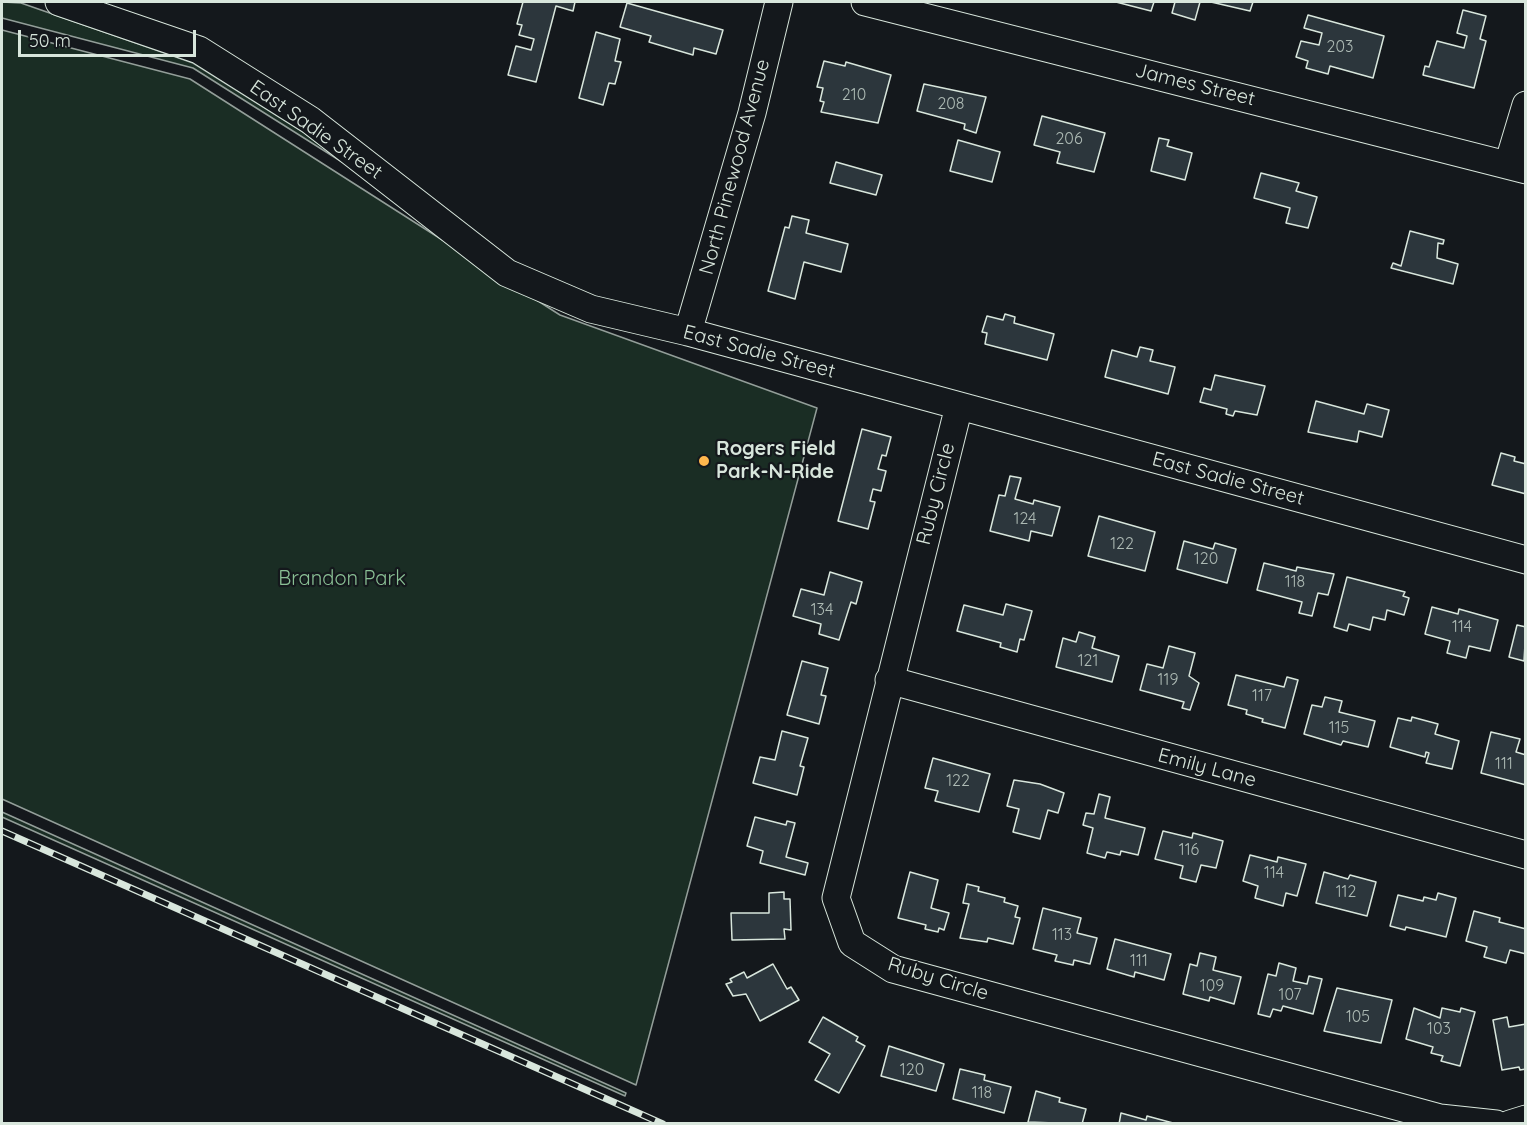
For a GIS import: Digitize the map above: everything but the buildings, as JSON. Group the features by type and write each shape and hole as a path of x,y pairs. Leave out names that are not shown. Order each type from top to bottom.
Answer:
{"street":[{"name":"East Sadie Street","path":"59,2 199,50 310,120 507,273 591,309 688,332 1526,560"},
{"name":"North Pinewood Avenue","path":"688,332 752,112 779,2"},
{"name":"James Street","path":"865,2 1516,167"},
{"path":"1516,167 1526,105"},
{"name":"Ruby Circle","path":"958,406 836,897 852,943 892,969 1440,1118 1496,1124"},
{"name":"Emily Lane","path":"889,680 1526,855"},
{"path":"1510,1124 1526,1119"}],"green space":[{"path":"2,2 21,3 193,63 303,132 342,162 193,68 2,18"},
{"name":"Brandon Park","path":"2,30 190,79 560,315 817,408 636,1085 2,799"},
{"path":"2,812 626,1093 625,1096 2,817"}],"railway":[{"path":"2,831 663,1124"}],"place":[{"name":"Rogers Field Park-N-Ride","path":"704,461"}]}
